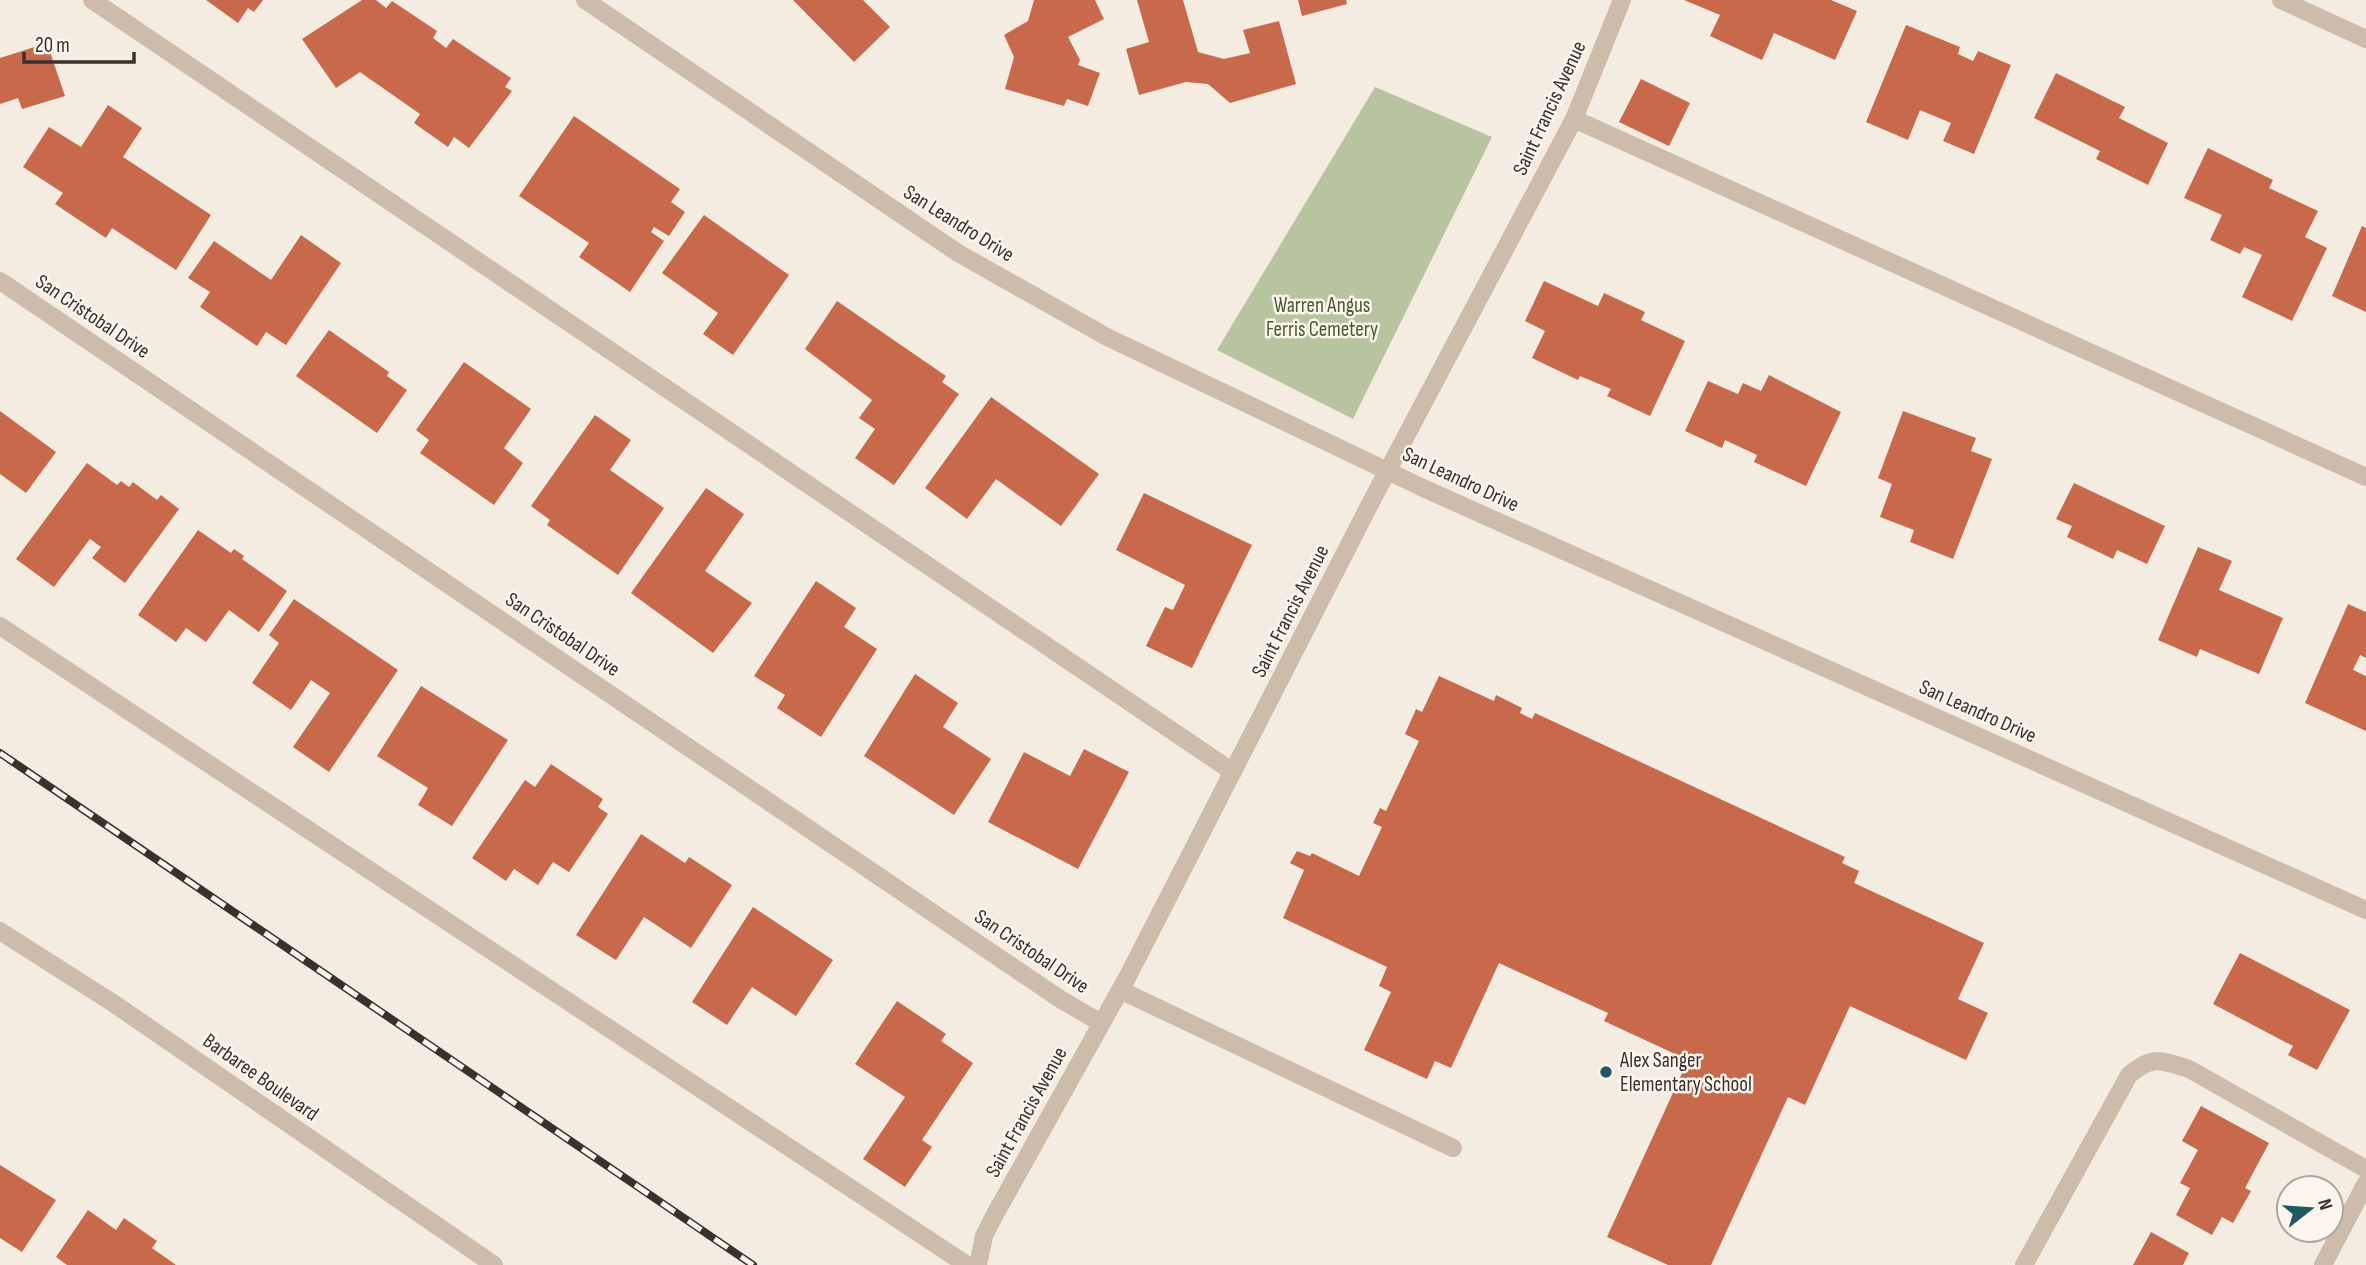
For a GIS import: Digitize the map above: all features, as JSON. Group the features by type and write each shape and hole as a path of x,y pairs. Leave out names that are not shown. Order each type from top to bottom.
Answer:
{"street":[{"path":"92,0 1233,772"},
{"name":"San Leandro Drive","path":"584,0 958,253 1107,337 1388,470 2366,910"},
{"name":"Saint Francis Avenue","path":"957,1263 984,1236 1120,990 1388,470 1574,119 1622,0"},
{"path":"2281,0 2366,39"},
{"path":"1574,119 2366,477"},
{"name":"San Cristobal Drive","path":"0,281 1060,999 1101,1023"},
{"path":"0,626 957,1263"},
{"name":"Barbaree Boulevard","path":"0,931 113,1003 494,1265"},
{"path":"1120,990 1453,1148"},
{"path":"2024,1265 2129,1075 2145,1062 2160,1060 2189,1069 2366,1169"},
{"path":"2323,1265 2366,1183"},
{"name":"Saint Francis Avenue","path":"978,1265 984,1236"}],"green space":[{"name":"Warren Angus Ferris Cemetery","path":"1375,87 1492,137 1353,419 1217,350"}],"building":[{"path":"206,0 263,0 254,12 248,8 238,23"},
{"path":"362,0 376,0 386,8 392,1 437,31 433,38 446,48 453,39 511,78 505,87 512,91 469,148 454,137 448,147 414,123 420,114 360,72 336,88 302,39"},
{"path":"793,0 863,0 890,27 854,62"},
{"path":"1034,0 1095,0 1104,19 1068,37 1080,60 1078,65 1100,73 1088,106 1067,99 1064,106 1005,89 1014,57 1004,35 1028,21"},
{"path":"1137,0 1183,0 1198,52 1224,59 1250,53 1243,30 1279,21 1296,84 1230,103 1208,84 1186,82 1139,95 1126,49 1149,42"},
{"path":"1298,0 1346,0 1347,4 1302,16"},
{"path":"1684,0 1831,0 1857,11 1835,60 1774,33 1762,60 1710,36 1720,15"},
{"path":"1906,25 1960,47 1958,54 1973,61 1978,51 2011,65 1974,154 1943,141 1951,123 1920,110 1908,140 1866,122"},
{"path":"47,43 65,96 22,109 18,98 0,104 0,58"},
{"path":"2056,73 2125,107 2119,118 2168,143 2148,185 2096,159 2100,151 2034,118"},
{"path":"1641,79 1690,103 1669,146 1619,122"},
{"path":"108,105 142,128 123,157 211,215 176,270 112,228 106,238 55,204 63,193 23,167 49,127 81,147"},
{"path":"574,116 680,189 671,202 685,212 669,236 654,227 651,232 664,241 630,292 579,257 589,243 519,196"},
{"path":"2208,148 2273,180 2269,188 2318,211 2305,237 2327,248 2292,321 2242,297 2262,255 2244,247 2240,254 2210,240 2222,215 2184,198"},
{"path":"704,215 789,275 733,355 703,334 718,313 662,273"},
{"path":"2362,226 2366,228 2366,312 2332,296"},
{"path":"301,235 341,263 286,345 266,332 257,346 200,307 210,292 188,278 214,241 271,280"},
{"path":"1544,281 1598,306 1604,293 1645,312 1641,320 1685,341 1650,416 1607,396 1611,389 1580,376 1578,380 1532,358 1545,331 1525,321"},
{"path":"837,301 946,376 942,382 959,394 894,485 855,458 875,429 859,418 872,400 805,349"},
{"path":"329,330 389,372 387,376 407,390 377,433 296,376"},
{"path":"464,362 531,409 504,448 523,463 494,505 420,453 429,440 416,430"},
{"path":"1769,375 1841,412 1806,486 1754,462 1757,455 1725,440 1722,448 1685,431 1708,381 1738,394 1743,383 1761,391"},
{"path":"991,397 1099,474 1061,526 996,479 967,519 925,488"},
{"path":"0,411 56,452 26,493 0,474"},
{"path":"1903,411 1976,438 1971,451 1992,459 1953,559 1910,542 1914,530 1880,517 1892,484 1878,478"},
{"path":"595,415 631,440 610,470 664,508 618,575 547,525 550,520 531,506"},
{"path":"87,463 117,485 121,481 129,487 133,482 157,500 161,495 179,509 125,583 92,558 101,547 90,539 54,587 16,559"},
{"path":"2074,483 2165,526 2147,564 2117,550 2113,559 2067,537 2072,526 2056,519"},
{"path":"706,488 744,514 705,571 752,603 713,653 631,593"},
{"path":"1144,493 1252,545 1192,668 1146,646 1165,607 1173,610 1185,585 1116,550"},
{"path":"198,530 231,553 234,549 244,556 242,559 287,591 259,632 229,610 206,642 186,628 176,642 138,615"},
{"path":"2198,547 2232,561 2219,590 2283,618 2259,674 2200,649 2197,657 2158,640"},
{"path":"816,581 856,608 844,627 877,649 821,737 777,708 785,695 754,676"},
{"path":"294,599 398,670 329,772 293,747 330,693 311,680 291,710 252,683 279,643 269,635"},
{"path":"2348,604 2366,612 2366,658 2360,655 2353,670 2366,676 2366,731 2305,703"},
{"path":"915,674 958,703 943,727 991,759 954,815 864,756"},
{"path":"1439,676 1494,701 1496,695 1522,708 1520,713 1532,719 1535,713 1845,857 1842,863 1859,871 1854,883 1984,943 1958,999 1988,1013 1966,1060 1850,1006 1805,1105 1788,1097 1711,1265 1668,1265 1607,1237 1688,1060 1604,1021 1608,1013 1499,963 1451,1068 1435,1061 1427,1079 1364,1050 1391,992 1379,986 1387,967 1283,918 1304,870 1290,863 1297,851 1310,856 1312,853 1359,876 1382,827 1373,823 1380,808 1386,811 1419,741 1405,734 1416,709 1422,712"},
{"path":"421,686 508,740 452,826 418,805 428,788 377,756"},
{"path":"1084,749 1129,772 1078,869 988,822 1024,752 1070,776"},
{"path":"551,764 603,799 598,807 608,814 569,872 553,862 538,885 514,869 506,881 472,858 525,780 535,787"},
{"path":"641,834 685,863 689,857 732,885 691,948 644,917 616,960 576,935"},
{"path":"753,907 833,960 796,1016 752,987 727,1025 692,1002"},
{"path":"2240,953 2350,1010 2317,1070 2288,1055 2293,1046 2213,1004"},
{"path":"897,1001 946,1034 941,1041 973,1063 922,1140 932,1147 905,1187 863,1159 905,1097 855,1064"},
{"path":"2201,1106 2269,1143 2245,1188 2251,1191 2233,1223 2222,1217 2212,1235 2176,1215 2190,1188 2180,1183 2198,1150 2182,1141"},
{"path":"0,1165 56,1200 22,1252 0,1238"},
{"path":"88,1210 116,1230 124,1218 157,1241 152,1248 176,1265 67,1265 56,1257"},
{"path":"2151,1232 2189,1253 2183,1265 2133,1265"}],"railway":[{"path":"0,753 753,1265"}],"place":[{"name":"Alex Sanger Elementary School","path":"1606,1072"}]}
